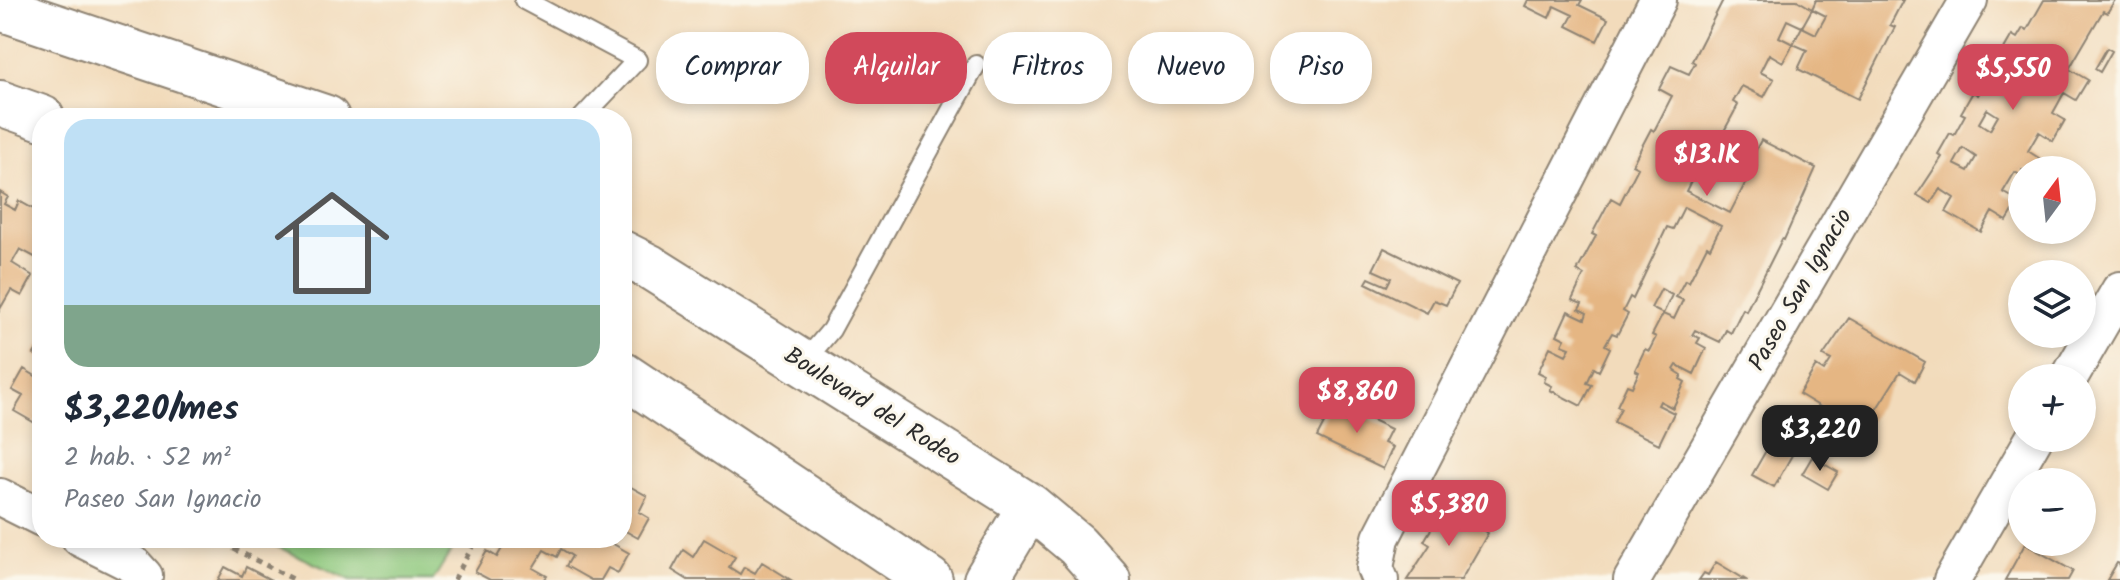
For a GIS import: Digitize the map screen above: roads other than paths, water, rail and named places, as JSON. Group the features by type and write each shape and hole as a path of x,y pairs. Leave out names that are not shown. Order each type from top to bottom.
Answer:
{"street":[{"path":"1380,580 1375,568 1381,538 1658,0"},
{"name":"Paseo San Ignacio","path":"1632,580 1969,0"},
{"path":"0,8 297,108"},
{"path":"0,103 32,114"},
{"name":"Boulevard del Rodeo","path":"632,258 1030,506 1077,545 1108,580"},
{"path":"2077,364 2120,290"},
{"path":"632,381 910,574"},
{"path":"1952,580 2026,452"},
{"path":"0,497 32,513"},
{"path":"986,580 1030,506"},
{"path":"100,548 134,565 144,578"}],"lane":[{"path":"524,0 637,60 591,108"},
{"path":"803,363 831,330 976,65"}]}
